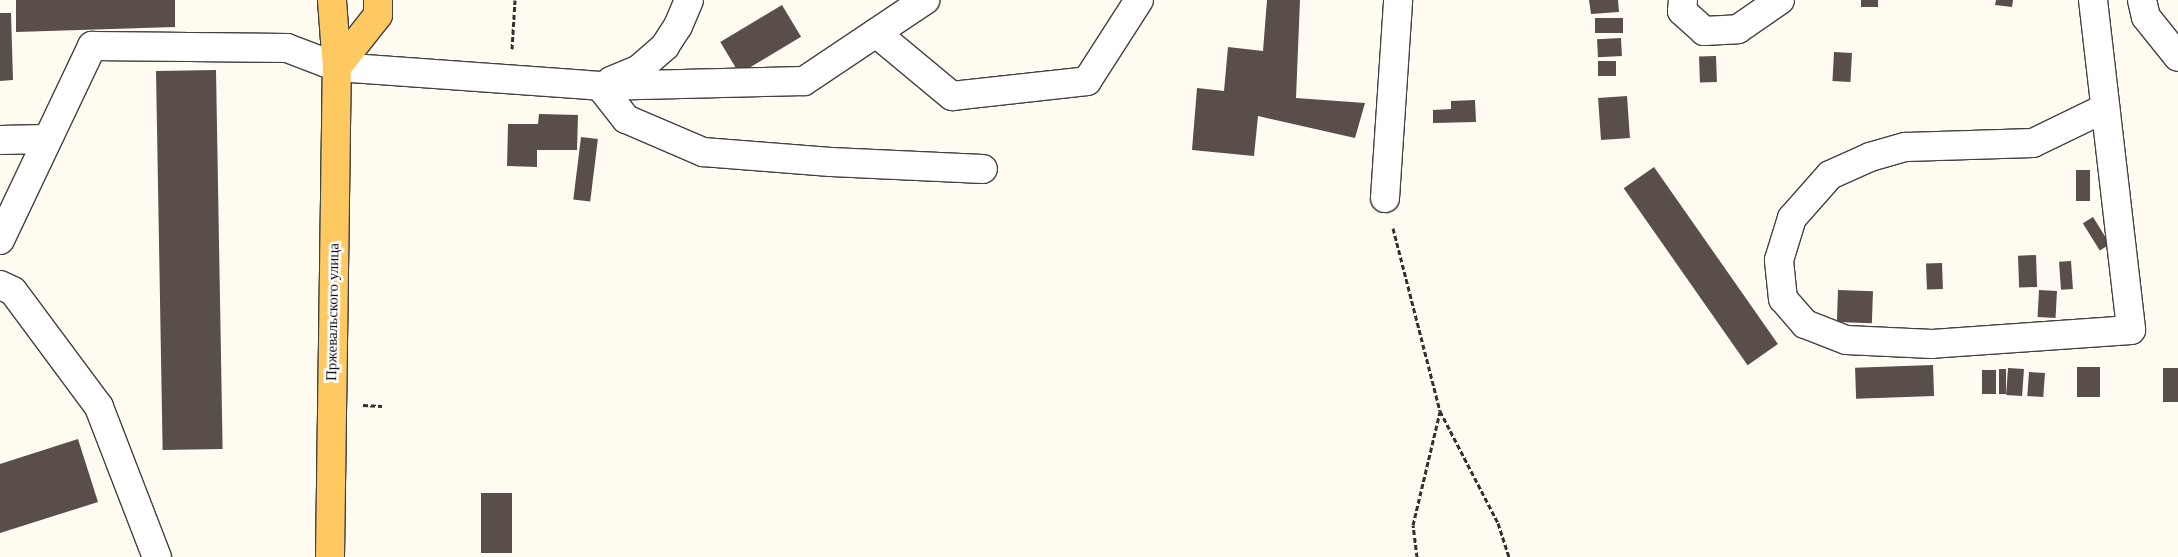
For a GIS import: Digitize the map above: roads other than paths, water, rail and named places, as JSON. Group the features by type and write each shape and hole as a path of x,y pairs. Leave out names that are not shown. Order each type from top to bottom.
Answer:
{"main road":[{"name":"Пржевальского улица","path":"330,557 337,67 332,0"},
{"path":"337,67 378,15 378,0"}],"street":[{"path":"600,86 639,69 665,46 689,0"},
{"path":"0,240 46,139 92,46 287,48 337,67 600,86 804,81 925,0"},
{"path":"876,33 952,96 1088,81 1139,0"},
{"path":"1385,198 1398,0"},
{"path":"1683,0 1682,11 1704,32 1738,29 1780,0"},
{"path":"2093,0 2106,108 2131,330 1932,344 1846,340 1805,324 1783,299 1780,260 1792,218 1830,175 1870,158 1906,147 2033,143 2106,108"},
{"path":"2142,0 2146,17 2178,58"},
{"path":"600,86 626,119 703,152 831,162 983,169"},
{"path":"0,140 46,139"},
{"path":"0,285 13,291 99,407 157,557"}]}
